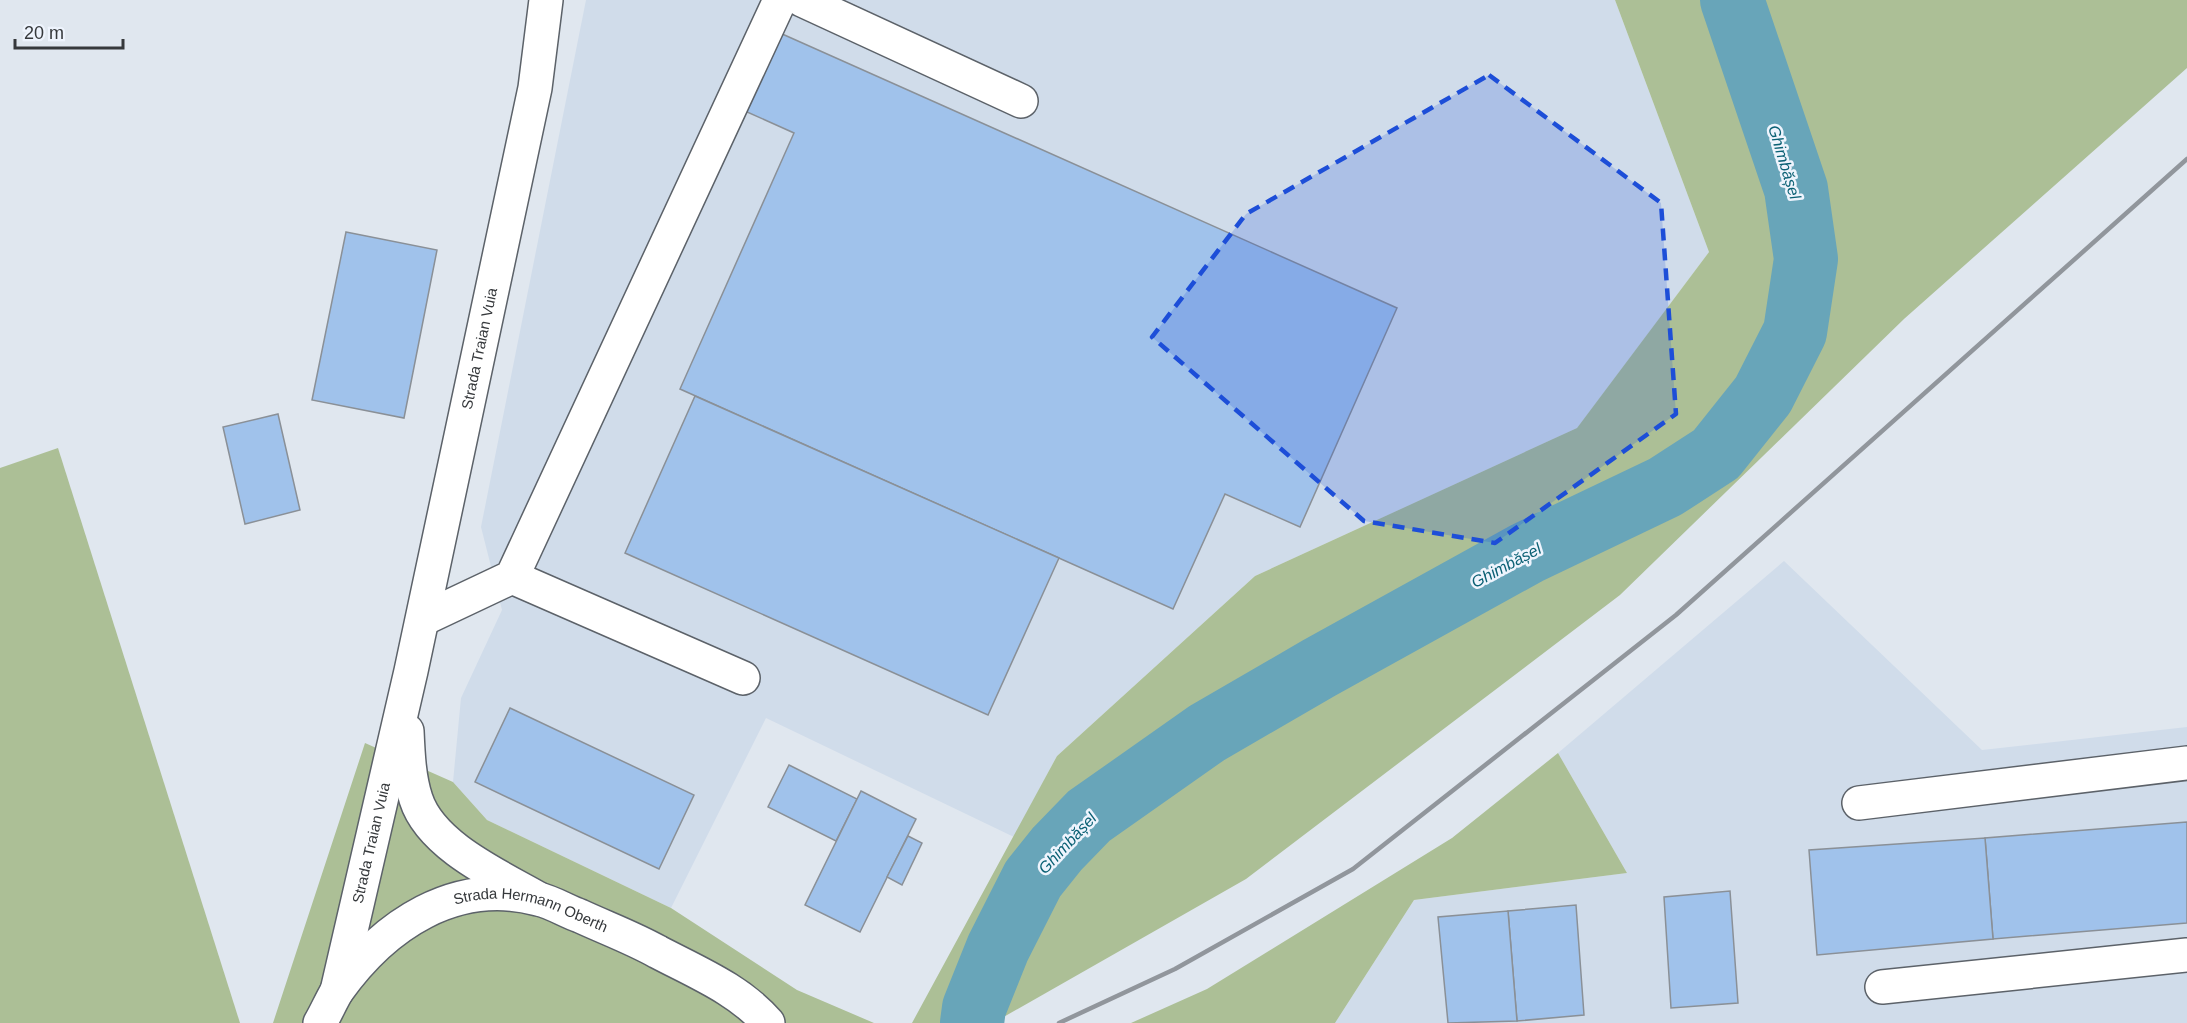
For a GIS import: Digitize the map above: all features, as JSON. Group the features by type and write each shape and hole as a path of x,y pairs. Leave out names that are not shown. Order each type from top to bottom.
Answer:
{"street":[{"name":"Strada Traian Vuia","path":"337,992 423,619 535,88 546,0"},
{"path":"423,619 512,577 780,0"},
{"path":"802,0 1021,101"},
{"path":"512,577 743,678"},
{"name":"Strada Traian Vuia","path":"405,696 411,777 416,801 430,824 448,843 539,899"},
{"path":"1859,803 2187,763"},
{"name":"Strada Hermann Oberth","path":"320,1023 337,992 376,945 417,914 453,899 481,893 509,894 539,899 640,942 727,989 758,1011 768,1023"},
{"path":"1882,987 2187,956"}],"highlighted area":[{"path":"1489,75 1661,203 1676,414 1495,543 1364,521 1152,337 1246,214"}],"shaded area":[{"path":"586,0 1615,0 1709,252 1577,428 1255,576 1057,756 1014,837 766,718 671,908 487,820 453,782 461,698 502,610 481,527"},
{"path":"1784,561 1982,750 2187,727 2187,1023 1335,1023 1414,900 1627,873 1558,753"}],"green space":[{"path":"1615,0 2187,0 2187,68 1904,319 1620,595 1246,879 993,1023 912,1023 1057,756 1255,576 1577,428 1709,252"},
{"path":"58,448 240,1023 0,1023 0,468"},
{"path":"365,743 453,782 487,820 671,908 797,990 874,1023 273,1023"},
{"path":"1558,753 1627,873 1414,900 1335,1023 1131,1023 1207,989 1452,838"}],"building":[{"path":"771,29 1397,308 1300,527 1225,494 1173,609 680,389 794,133 736,107"},
{"path":"346,232 437,250 404,418 312,400"},
{"path":"695,396 1059,558 988,715 625,553"},
{"path":"278,414 300,510 245,524 223,427"},
{"path":"510,708 694,795 659,869 475,782"},
{"path":"789,765 857,799 836,841 768,807"},
{"path":"861,791 916,819 860,932 805,905"},
{"path":"2187,822 2187,923 1993,939 1985,838"},
{"path":"908,836 922,843 902,885 887,877"},
{"path":"1985,838 1993,939 1817,955 1809,850"},
{"path":"1730,891 1738,1003 1671,1008 1664,897"},
{"path":"1576,905 1584,1015 1517,1021 1508,911"},
{"path":"1508,911 1517,1021 1448,1023 1438,917"}],"waterway":[{"name":"Ghimbășel","path":"972,1023 974,1008 998,948 1033,879 1057,849 1089,816 1207,733 1319,668 1527,553 1665,487 1716,454 1763,395 1795,332 1806,259 1796,189 1732,0"}],"railway":[{"path":"1059,1023 1175,969 1353,869 1676,615 2187,159"}]}
